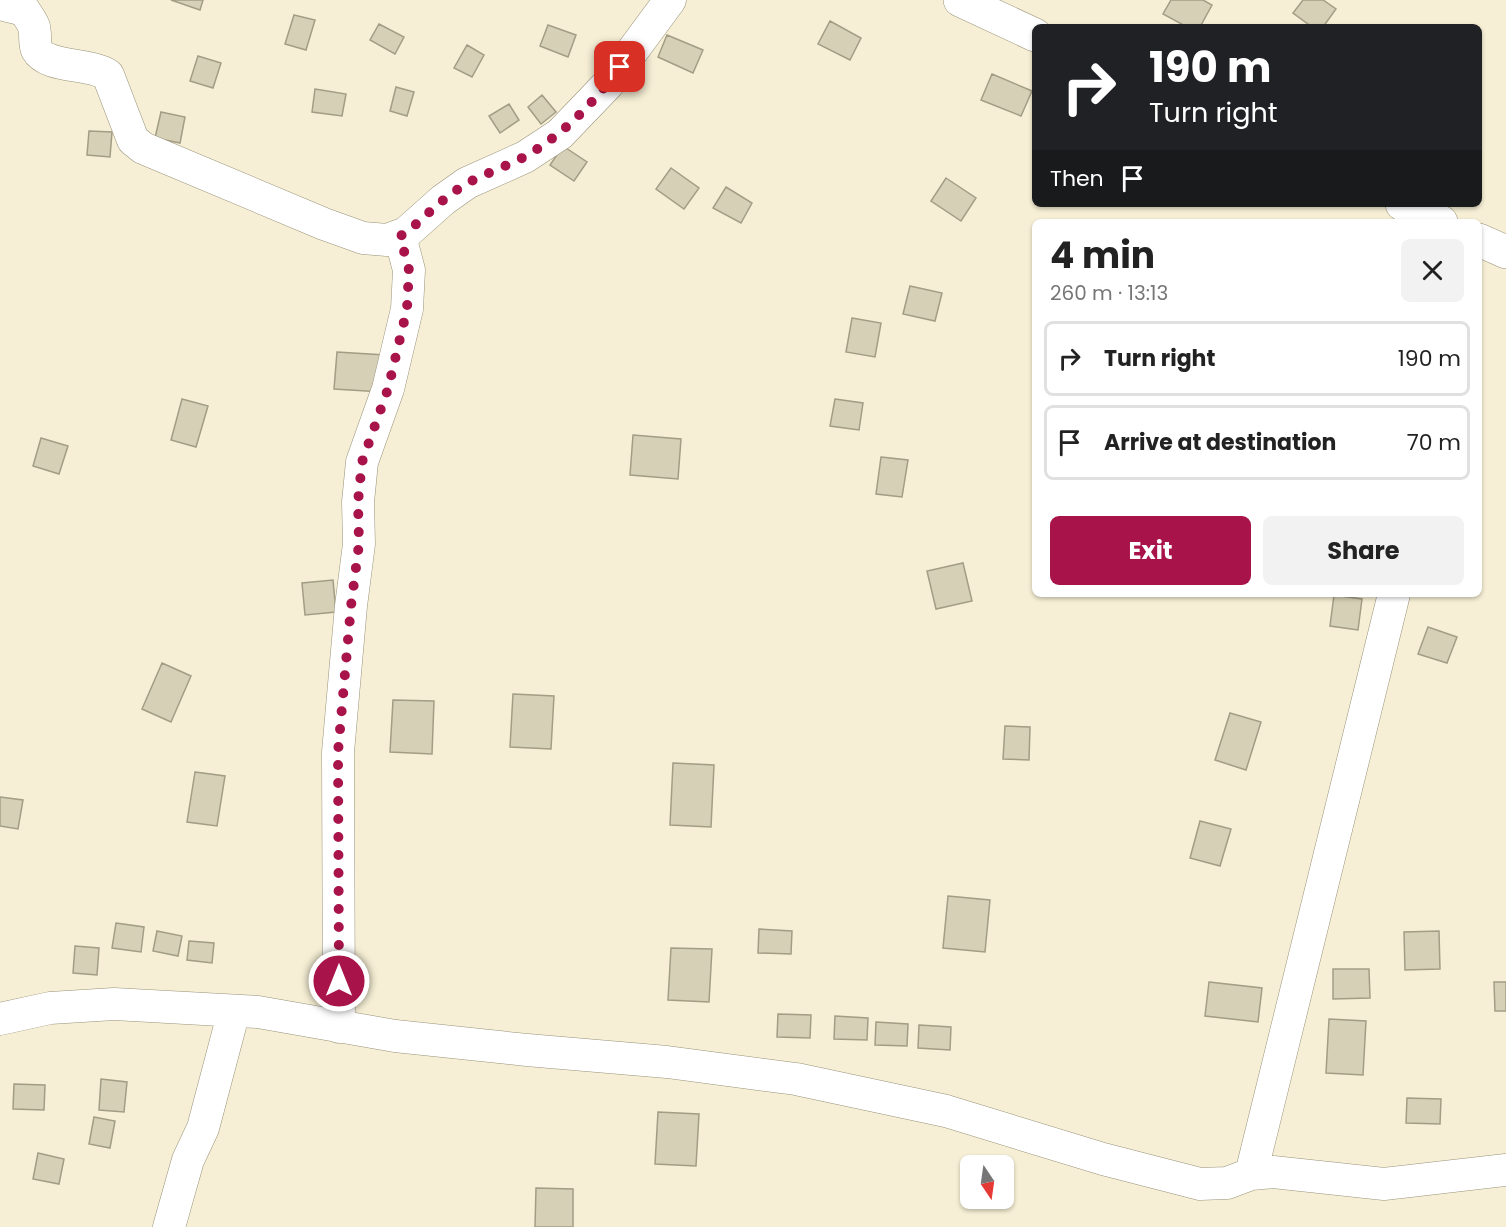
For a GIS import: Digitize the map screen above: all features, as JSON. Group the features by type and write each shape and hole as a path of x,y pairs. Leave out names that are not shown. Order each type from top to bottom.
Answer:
{"street":[{"path":"0,4 24,10 34,27 37,49 44,57 56,62 99,69 108,75 133,140 143,148 363,238 387,240 406,233 443,200 467,183 525,156 560,134 608,84 670,0"},
{"path":"960,0 1032,34"},
{"path":"1408,207 1434,219"},
{"path":"339,1027 338,752 359,544 358,502 362,462 388,389 407,309 409,270 400,236"},
{"path":"1482,241 1506,252"},
{"path":"1251,1174 1393,597"},
{"path":"0,1019 50,1008 114,1004 258,1012 395,1036 667,1062 796,1078 946,1111 1103,1159 1200,1184 1227,1183 1251,1174 1273,1172 1384,1184 1506,1170"},
{"path":"169,1227 188,1160 203,1128 234,1011"}],"building":[{"path":"171,0 203,0 200,10"},
{"path":"1171,0 1203,0 1212,5 1202,24 1181,24 1163,14"},
{"path":"1303,0 1323,0 1336,9 1325,24 1308,24 1293,13"},
{"path":"294,15 315,20 306,50 285,44"},
{"path":"830,21 861,38 850,60 818,44"},
{"path":"379,24 404,37 395,54 370,40"},
{"path":"548,25 576,35 568,57 540,46"},
{"path":"667,35 703,50 693,73 658,57"},
{"path":"467,45 484,55 472,77 454,68"},
{"path":"198,56 221,63 213,88 190,81"},
{"path":"992,74 1032,91 1021,116 981,100"},
{"path":"396,87 414,92 407,116 390,111"},
{"path":"315,89 346,94 342,116 312,112"},
{"path":"542,95 556,112 541,124 528,107"},
{"path":"509,104 519,120 500,133 489,116"},
{"path":"161,112 185,117 180,143 155,138"},
{"path":"89,131 112,132 110,157 87,155"},
{"path":"563,146 587,162 574,181 550,165"},
{"path":"671,168 699,188 684,209 656,189"},
{"path":"946,178 976,198 961,221 931,201"},
{"path":"726,187 752,203 741,223 713,208"},
{"path":"910,286 942,293 935,321 903,314"},
{"path":"852,318 881,323 875,357 846,352"},
{"path":"337,352 385,355 382,392 334,389"},
{"path":"182,399 208,406 196,447 171,440"},
{"path":"835,399 863,403 859,430 830,426"},
{"path":"633,435 681,439 678,479 630,475"},
{"path":"41,438 68,446 59,474 33,466"},
{"path":"881,457 908,460 902,497 876,494"},
{"path":"963,563 972,601 936,609 927,571"},
{"path":"333,580 336,612 305,615 302,583"},
{"path":"1334,597 1362,599 1358,630 1330,626"},
{"path":"1428,627 1457,637 1447,663 1418,654"},
{"path":"162,663 191,676 171,722 142,709"},
{"path":"513,694 554,696 551,749 510,747"},
{"path":"393,700 434,701 432,754 390,752"},
{"path":"1230,713 1261,722 1246,770 1215,760"},
{"path":"1005,726 1030,727 1029,760 1003,759"},
{"path":"673,763 714,765 711,827 670,825"},
{"path":"195,772 225,776 217,826 187,822"},
{"path":"0,797 23,800 18,829 0,826"},
{"path":"1200,821 1231,829 1220,866 1190,858"},
{"path":"948,896 990,900 985,952 943,948"},
{"path":"116,923 144,927 141,952 112,948"},
{"path":"759,929 792,931 791,954 758,953"},
{"path":"157,931 182,936 178,956 153,951"},
{"path":"1439,931 1440,969 1405,970 1404,932"},
{"path":"189,941 214,943 212,963 187,960"},
{"path":"75,946 99,948 97,975 73,973"},
{"path":"671,948 712,949 709,1002 668,1000"},
{"path":"1333,969 1369,969 1370,998 1333,999"},
{"path":"1209,982 1262,988 1258,1022 1205,1016"},
{"path":"1494,982 1506,982 1506,1011 1495,1011"},
{"path":"778,1014 811,1015 810,1038 777,1037"},
{"path":"835,1016 868,1018 867,1040 834,1039"},
{"path":"1329,1019 1366,1021 1363,1075 1326,1073"},
{"path":"876,1022 908,1024 907,1046 875,1045"},
{"path":"919,1025 951,1027 950,1050 918,1048"},
{"path":"101,1079 127,1082 124,1112 99,1110"},
{"path":"14,1084 45,1085 44,1110 13,1109"},
{"path":"1407,1098 1441,1099 1440,1124 1406,1123"},
{"path":"658,1112 699,1114 696,1166 655,1164"},
{"path":"94,1117 115,1121 110,1148 89,1144"},
{"path":"38,1153 64,1159 59,1184 33,1179"},
{"path":"536,1188 573,1189 573,1227 535,1227"}],"route":[{"path":"339,981 338,752 359,544 358,502 362,462 388,389 407,309 409,270 400,236 467,183 525,156 560,134 608,84 620,67"}]}
